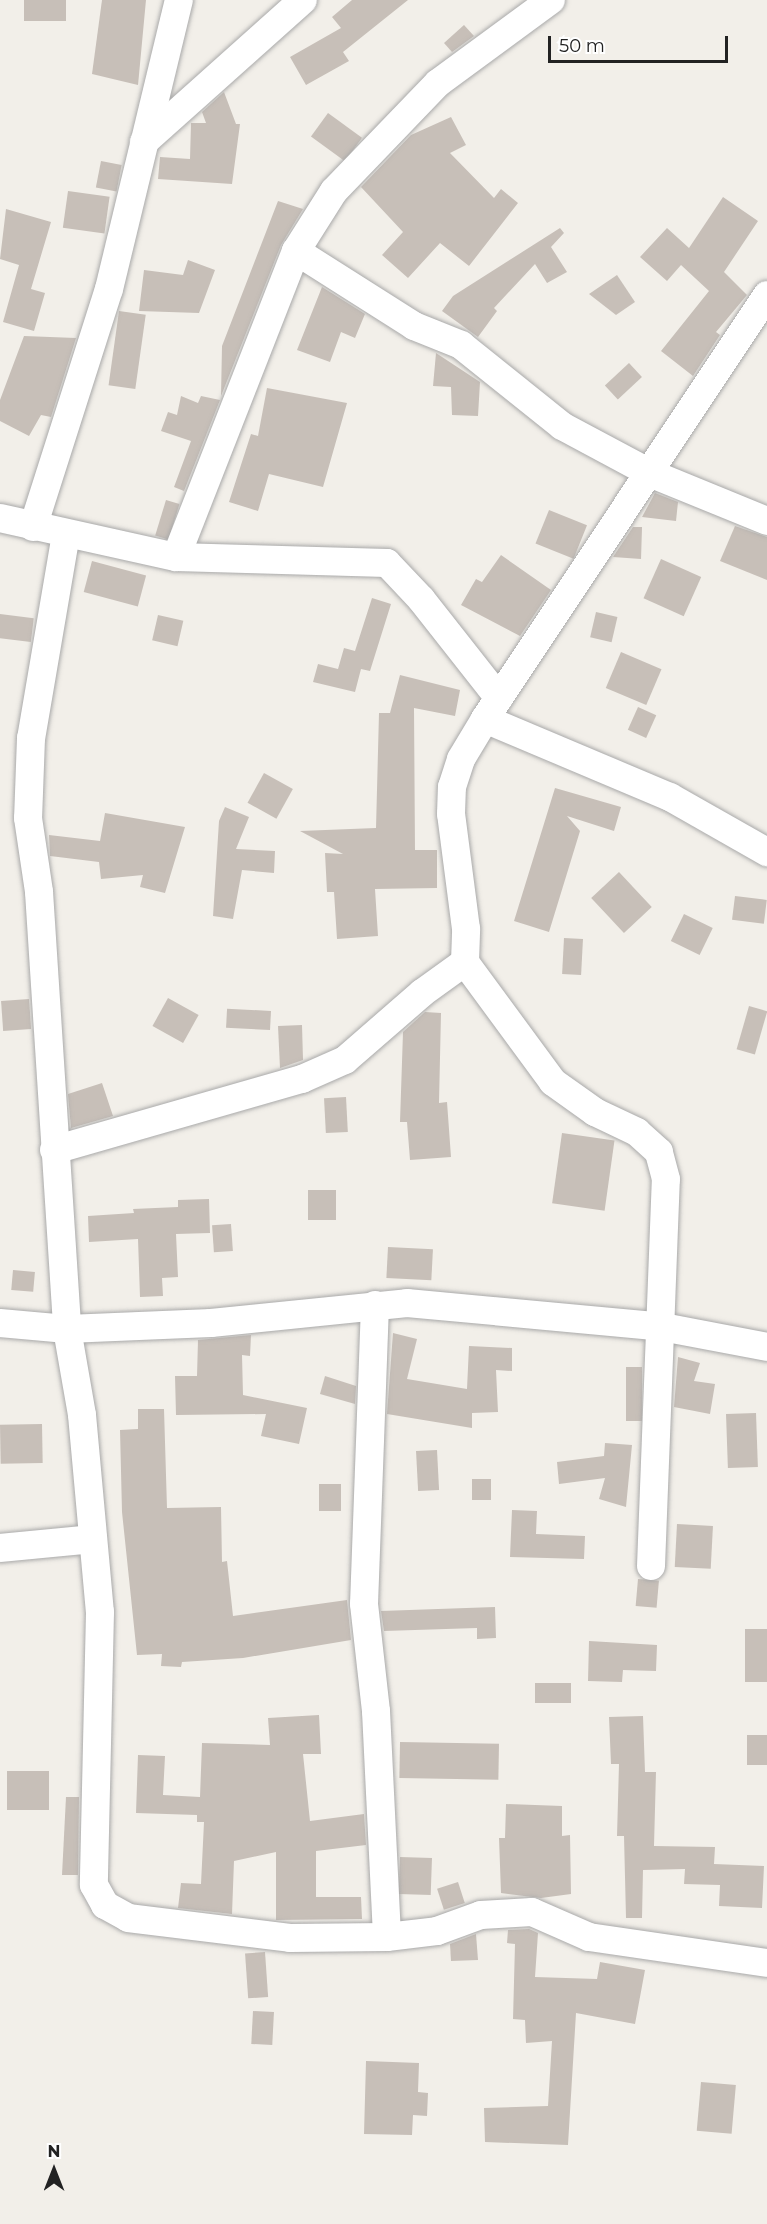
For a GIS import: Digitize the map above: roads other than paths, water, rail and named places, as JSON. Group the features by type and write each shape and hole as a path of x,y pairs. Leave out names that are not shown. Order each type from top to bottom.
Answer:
{"street":[{"path":"33,527 108,290 179,0"},
{"path":"144,142 303,0"},
{"path":"176,557 296,251 334,191 438,83 552,0"},
{"path":"296,251 414,326 462,345 562,426 652,474 767,521"},
{"path":"651,1566 657,1326 666,1179 659,1152 637,1132 595,1112 553,1082 465,962 466,929 451,814 452,787 461,759 492,709 652,474 767,295"},
{"path":"0,518 176,557 387,563 421,599 492,709 670,797 767,852"},
{"path":"66,534 31,738 28,818 39,892 67,1329 82,1414 93,1539 101,1704 94,1781 94,1885 105,1905 128,1918 290,1938 387,1937 437,1930 481,1915 532,1912 589,1937 767,1964"},
{"path":"54,1150 302,1079 345,1060 422,993 465,962"},
{"path":"0,1323 67,1329 212,1323 407,1303 657,1326 767,1347"},
{"path":"375,1305 364,1604 376,1711 387,1937"},
{"path":"0,1548 93,1539"}]}
